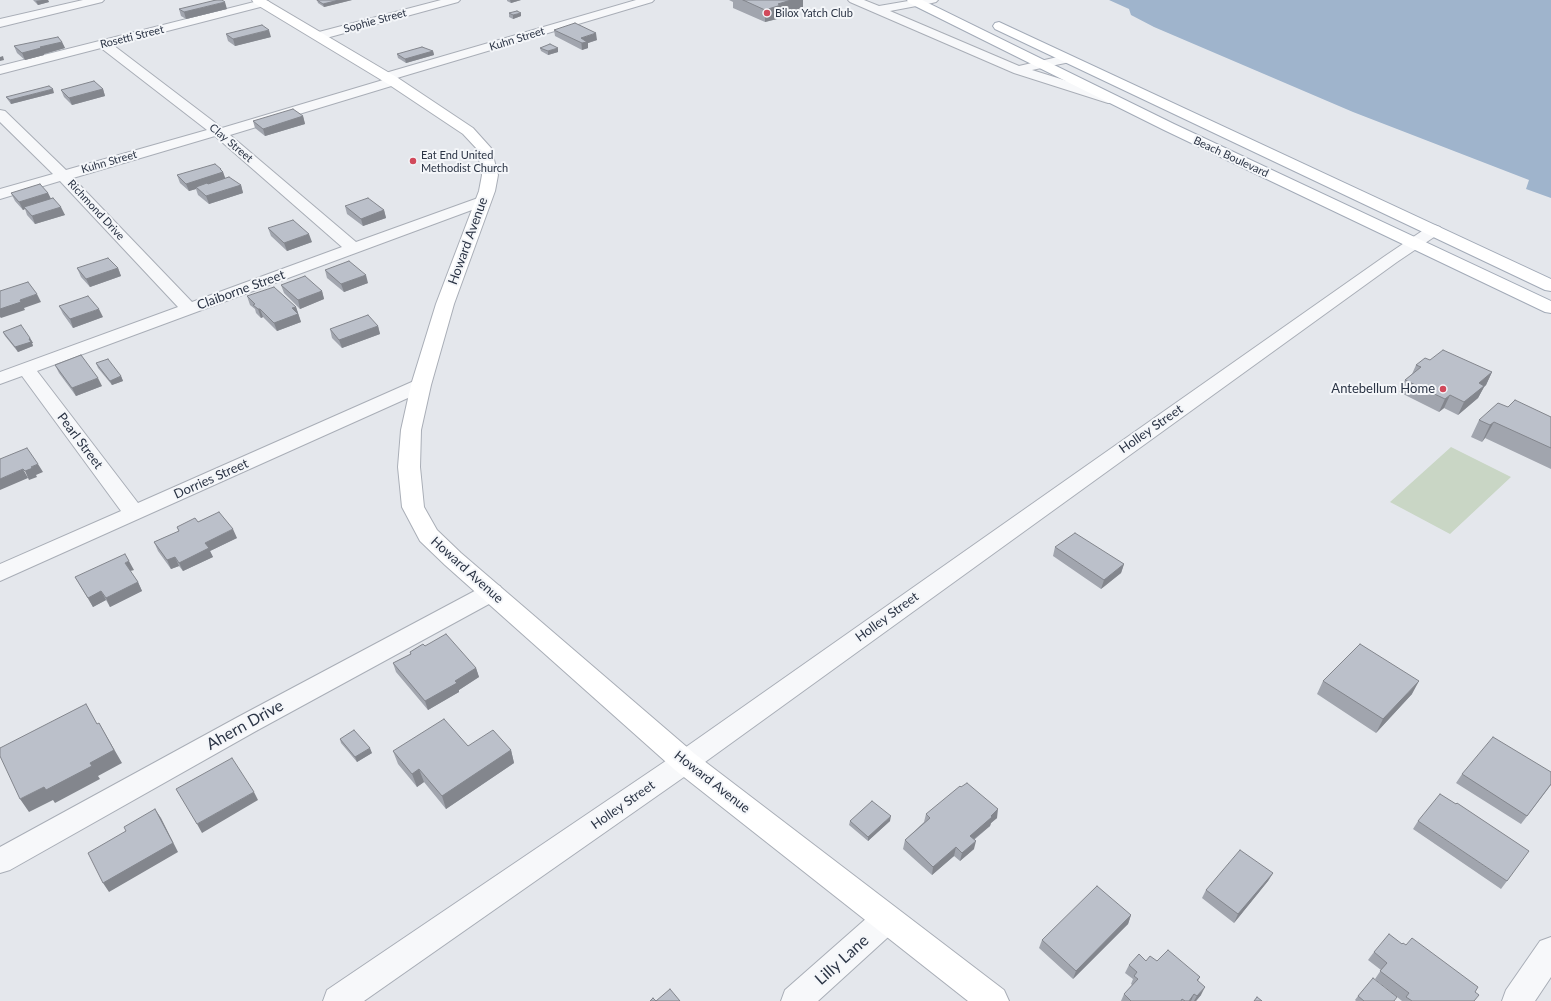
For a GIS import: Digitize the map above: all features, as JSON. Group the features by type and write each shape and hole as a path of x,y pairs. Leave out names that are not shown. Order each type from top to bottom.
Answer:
{"main road":[{"name":"Beach Boulevard","path":"922,1 1118,102 1287,184 1414,242 1551,308"},
{"name":"Howard Avenue","path":"261,2 390,79 468,132 484,148 490,175 487,191 445,304 421,385 411,430 409,460 413,507 428,535 453,559 685,762 993,1001"},
{"name":"Beach Boulevard","path":"988,21 1551,286"}],"street":[{"path":"0,23 98,0"},
{"name":"Sophie Street","path":"319,36 454,0"},
{"path":"617,0 629,6"},
{"name":"Kuhn Street","path":"0,194 218,132 648,0"},
{"path":"854,0 1018,70 1118,102"},
{"path":"878,10 922,1"},
{"name":"Rosetti Street","path":"0,70 261,2"},
{"name":"Clay Street","path":"104,44 218,132 354,248"},
{"path":"1018,70 1066,58"},
{"name":"Richmond Drive","path":"0,114 63,176 188,309"},
{"name":"Claiborne Street","path":"0,378 483,201"},
{"name":"Holley Street","path":"338,1001 685,762 1414,242 1434,230"},
{"name":"Pearl Street","path":"26,369 134,513"},
{"name":"Dorries Street","path":"0,573 421,385"},
{"name":"Ahern Drive","path":"0,861 247,724 492,592"},
{"name":"Lilly Lane","path":"796,1001 887,919"},
{"path":"1516,1001 1551,951"}],"green space":[{"path":"1451,447 1511,477 1450,534 1390,502"}],"water":[{"path":"1109,0 1551,0 1551,198 1526,189 1529,180 1353,112 1154,27 1131,15 1129,9"}],"building":[{"path":"216,0 222,0 225,2 184,12 179,9"},
{"path":"317,0 339,0 323,4"},
{"path":"743,0 791,0 765,10"},
{"path":"517,11 521,13 513,15 509,13"},
{"path":"575,23 596,33 581,38 587,42 582,43 554,30"},
{"path":"262,25 269,30 233,39 226,34"},
{"path":"58,37 62,42 22,53 14,46"},
{"path":"550,44 558,48 548,51 540,48"},
{"path":"422,47 433,51 405,59 397,54"},
{"path":"94,81 103,89 69,98 61,90"},
{"path":"49,86 53,89 10,100 6,97"},
{"path":"293,109 303,116 263,129 253,121"},
{"path":"215,164 223,172 186,184 177,175"},
{"path":"229,177 241,185 206,196 196,187 207,183 208,184"},
{"path":"40,184 48,193 19,202 11,193"},
{"path":"53,198 61,207 32,216 24,207"},
{"path":"368,198 384,210 361,219 345,206"},
{"path":"293,220 309,234 284,243 268,228"},
{"path":"108,258 118,268 86,279 77,268"},
{"path":"349,261 366,275 341,284 325,270"},
{"path":"305,276 322,291 298,300 281,285"},
{"path":"28,282 37,294 20,300 21,302 0,309 0,291"},
{"path":"274,287 296,307 292,308 298,314 274,323 260,309 253,305 255,304 247,296"},
{"path":"88,296 99,309 70,319 59,306"},
{"path":"368,315 378,326 339,340 330,329"},
{"path":"21,325 31,342 15,347 3,332"},
{"name":"Antebellum Home","path":"1443,350 1492,372 1479,383 1484,386 1464,402 1450,395 1445,399 1405,380 1421,367 1416,365 1425,358 1430,360"},
{"path":"81,355 98,378 72,388 55,365"},
{"path":"108,359 121,376 110,381 96,363"},
{"path":"1515,400 1551,417 1551,448 1494,422 1490,425 1479,420 1498,403 1508,407"},
{"path":"27,448 38,464 31,467 33,468 25,471 23,469 0,479 0,459"},
{"path":"219,512 233,529 205,543 209,548 179,563 175,557 167,560 154,542 179,531 177,527 195,518 198,522"},
{"path":"1075,533 1124,564 1104,580 1055,547"},
{"path":"125,554 129,561 125,563 138,582 106,598 101,591 88,598 75,577"},
{"path":"446,634 476,668 455,681 457,683 425,701 393,663 411,654 410,652 423,644 425,646"},
{"path":"1360,644 1419,681 1383,719 1323,681"},
{"path":"86,704 97,724 99,723 114,750 90,763 92,766 46,790 44,787 20,799 0,756 0,748"},
{"path":"444,719 468,746 493,730 511,750 442,796 419,769 412,774 393,751"},
{"path":"354,730 370,748 355,757 340,739"},
{"path":"1493,737 1551,772 1551,784 1527,816 1462,774"},
{"path":"232,758 254,792 197,824 176,789"},
{"path":"967,783 998,809 991,816 992,817 970,836 976,841 962,853 956,847 933,867 905,840 930,818 926,814 960,786 961,787"},
{"path":"1440,794 1456,804 1457,803 1529,851 1507,881 1418,821"},
{"path":"872,801 891,816 868,837 850,821"},
{"path":"155,809 173,843 103,883 88,853 126,831 124,827"},
{"path":"1240,850 1273,873 1238,914 1206,890"},
{"path":"1097,886 1131,915 1076,971 1042,940"},
{"path":"1389,934 1402,944 1403,943 1406,945 1412,938 1478,987 1475,992 1479,995 1474,1001 1412,1001 1406,997 1409,993 1380,971 1387,963 1374,952"},
{"path":"1168,950 1200,977 1197,980 1205,987 1197,996 1194,994 1189,1001 1182,999 1181,1001 1131,1001 1124,994 1138,979 1134,976 1137,972 1129,965 1139,954 1146,961 1150,956 1157,961"},
{"path":"1373,978 1397,997 1394,1001 1364,1001 1358,996"},
{"path":"670,989 680,1001 656,1001"},
{"path":"1257,997 1262,1001 1254,1001"}],"place":[{"name":"Bilox Yatch Club","path":"767,13"},
{"name":"Eat End United Methodist Church","path":"413,161"},
{"name":"Antebellum Home","path":"1443,389"}]}
